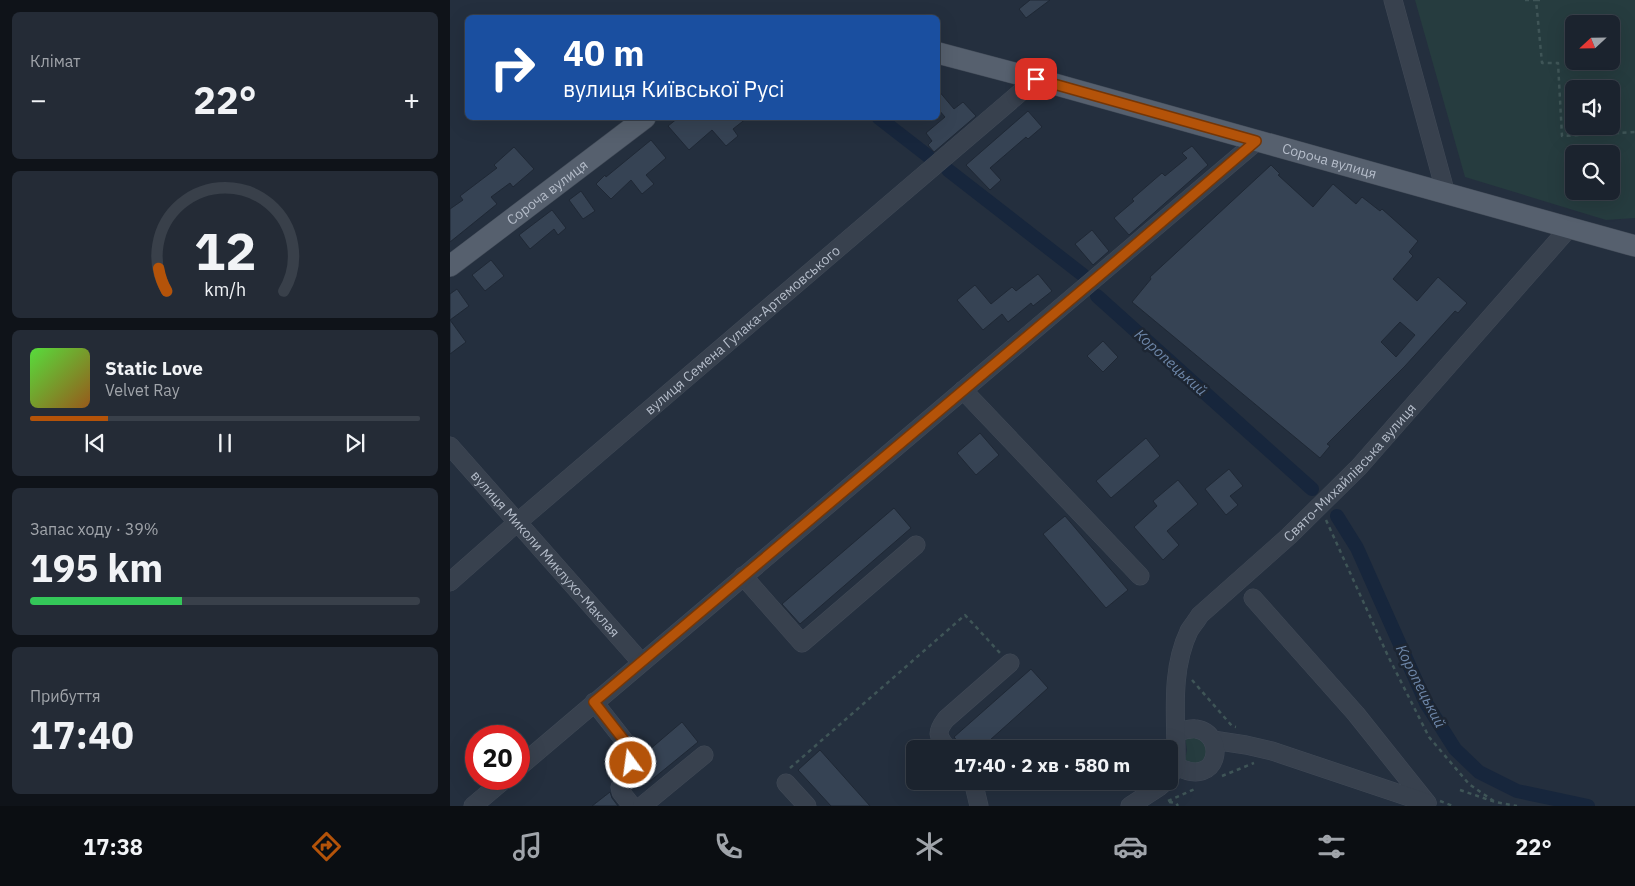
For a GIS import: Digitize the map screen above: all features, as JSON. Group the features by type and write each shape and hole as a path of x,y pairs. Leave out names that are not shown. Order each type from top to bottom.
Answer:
{"main road":[{"name":"Сороча вулиця","path":"940,54 1635,246"},
{"name":"Сороча вулиця","path":"450,266 642,120"}],"street":[{"path":"1393,0 1446,194"},
{"name":"вулиця Семена Гулака-Артемовського","path":"450,582 1036,79"},
{"path":"530,757 1256,141"},
{"name":"Свято-Михайлівська вулиця","path":"1177,732 1176,678 1189,631 1200,615 1289,536 1359,467 1569,228"},
{"path":"963,390 1140,576"},
{"name":"вулиця Миколи Миклухо-Маклая","path":"450,446 641,662"},
{"path":"743,576 802,643 916,545"},
{"path":"1253,598 1356,714 1426,800"},
{"path":"941,740 938,733 946,719 1010,663"},
{"path":"594,702 626,742 631,752 630,774 620,787 620,792 632,806"},
{"path":"1176,740 1177,732 1198,729 1204,731 1214,745 1212,763 1202,771 1178,771"},
{"path":"1214,745 1244,737 1272,752 1426,800"},
{"path":"642,806 704,755"},
{"path":"786,783 807,806"},
{"path":"473,806 492,790"},
{"path":"975,790 979,806"},
{"path":"1130,806 1154,790"}],"path":[{"path":"1525,0 1544,0"},
{"path":"1536,0 1542,63 1558,63 1562,136 1635,132"},
{"path":"1325,519 1329,524 1388,656 1429,737 1469,784 1495,802"},
{"path":"786,783 784,774 965,615 1010,663"},
{"path":"1192,680 1244,737"},
{"path":"1216,778 1254,763"},
{"path":"1178,806 1170,802 1161,804 1201,786"},
{"path":"1460,790 1495,802 1517,806"},
{"path":"1426,800 1453,806"}],"green space":[{"path":"1415,0 1635,0 1635,218 1606,220 1465,177"},
{"path":"1198,736 1209,746 1203,764 1184,764 1187,750 1185,737"}],"building":[{"path":"1030,0 1050,0 1026,18 1019,9"},
{"path":"940,92 954,109 963,102 976,116 934,152 928,145 932,141 926,133 945,117 940,111"},
{"path":"1028,111 1042,127 1028,139 1026,137 990,168 1001,180 990,190 966,165"},
{"path":"676,120 744,120 733,129 738,136 726,146 712,130 689,150 668,126"},
{"path":"651,140 666,158 646,175 654,184 642,194 631,180 611,199 596,184"},
{"path":"1192,146 1208,165 1129,235 1114,218 1134,201 1132,199 1162,173 1165,176 1187,158 1182,153"},
{"path":"514,147 534,169 513,187 510,183 491,197 497,204 450,242 450,209 463,200 460,196 497,168 494,165"},
{"path":"1271,165 1280,174 1278,175 1313,207 1333,184 1356,204 1362,197 1380,211 1382,209 1418,241 1409,252 1413,256 1393,279 1417,301 1438,277 1467,303 1458,313 1455,311 1405,366 1327,444 1330,446 1320,458 1132,302 1151,279 1150,277","holes":["1400,322 1415,335 1396,357 1381,342"]},
{"path":"581,191 595,211 583,219 569,200"},
{"path":"552,210 566,228 558,235 554,229 530,249 519,235"},
{"path":"1092,230 1109,251 1093,265 1075,244"},
{"path":"491,260 504,276 485,291 472,275"},
{"path":"1038,274 1052,291 1033,306 1031,303 1008,322 1002,314 983,330 957,300 975,285 991,304 1012,287 1016,291"},
{"path":"457,289 469,306 450,320 450,294"},
{"path":"450,320 466,342 450,354"},
{"path":"1103,341 1118,357 1103,372 1087,356"},
{"path":"980,433 999,455 976,475 957,453"},
{"path":"1146,438 1160,456 1111,498 1096,481"},
{"path":"1229,469 1243,486 1230,496 1238,505 1226,515 1205,489"},
{"path":"1178,480 1198,504 1167,531 1179,545 1163,560 1134,527 1157,506 1153,501"},
{"path":"894,508 911,528 800,624 782,604"},
{"path":"1065,516 1128,590 1106,608 1043,534"},
{"path":"1031,669 1048,688 990,740 956,740 954,737"},
{"path":"682,722 698,742 649,782 641,772 642,756"},
{"path":"820,750 870,806 831,806 798,770"},
{"path":"610,792 618,806 592,806"}],"waterway":[{"name":"Коропецький","path":"882,120 928,156"},
{"name":"Коропецький","path":"948,170 1083,275"},
{"name":"Коропецький","path":"1097,296 1312,489"},
{"name":"Коропецький","path":"1337,516 1357,548 1426,703 1455,749 1479,772 1517,791 1588,806"}],"route":[{"path":"631,763 630,748 594,702 1256,141 1036,79"}]}
